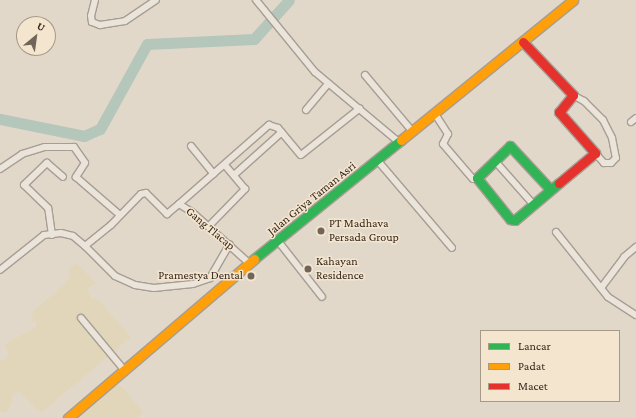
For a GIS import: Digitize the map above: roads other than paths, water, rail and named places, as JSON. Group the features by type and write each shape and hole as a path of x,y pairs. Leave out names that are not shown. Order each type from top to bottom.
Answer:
{"street":[{"path":"95,0 91,16 92,22 100,25 125,21 156,0"},
{"path":"256,0 302,58 328,84 360,108 400,143"},
{"name":"Jalan Griya Taman Asri","path":"68,418 249,263 278,242 378,161 412,131 435,114 573,0"},
{"path":"522,42 573,95 584,101 603,120 612,138 616,158 611,163 604,163 559,112 573,95"},
{"path":"366,75 412,131"},
{"path":"306,110 328,84"},
{"path":"179,204 269,125 273,124 282,132 301,155 360,108"},
{"path":"435,114 448,134 443,144 473,178"},
{"path":"234,175 282,132"},
{"path":"191,146 214,174"},
{"path":"0,169 22,154 45,147 74,147 85,163 76,177 120,215"},
{"path":"550,189 514,148 508,148 477,178 510,219 517,219 550,189 595,153"},
{"path":"378,161 452,248"},
{"path":"495,162 533,204"},
{"path":"52,235 48,208 24,185 47,163 63,177"},
{"path":"209,226 245,190 225,165"},
{"name":"Gang Tlacap","path":"85,246 141,194 146,193 167,214 179,204 209,226 249,263"},
{"path":"556,232 601,288 618,304 636,316"},
{"path":"0,270 38,238 52,235 73,236 115,276 135,285 154,288 192,284 210,278 230,244"},
{"path":"278,242 322,297"},
{"path":"601,288 624,257 636,247"},
{"path":"81,318 124,371"}],"waterway":[{"path":"0,119 84,136 100,129 147,44 254,39 289,0"}],"place":[{"name":"PT Madhava Persada Group","path":"321,231"},
{"name":"Kahayan Residence","path":"308,269"},
{"name":"Pramestya Dental","path":"251,276"}]}
